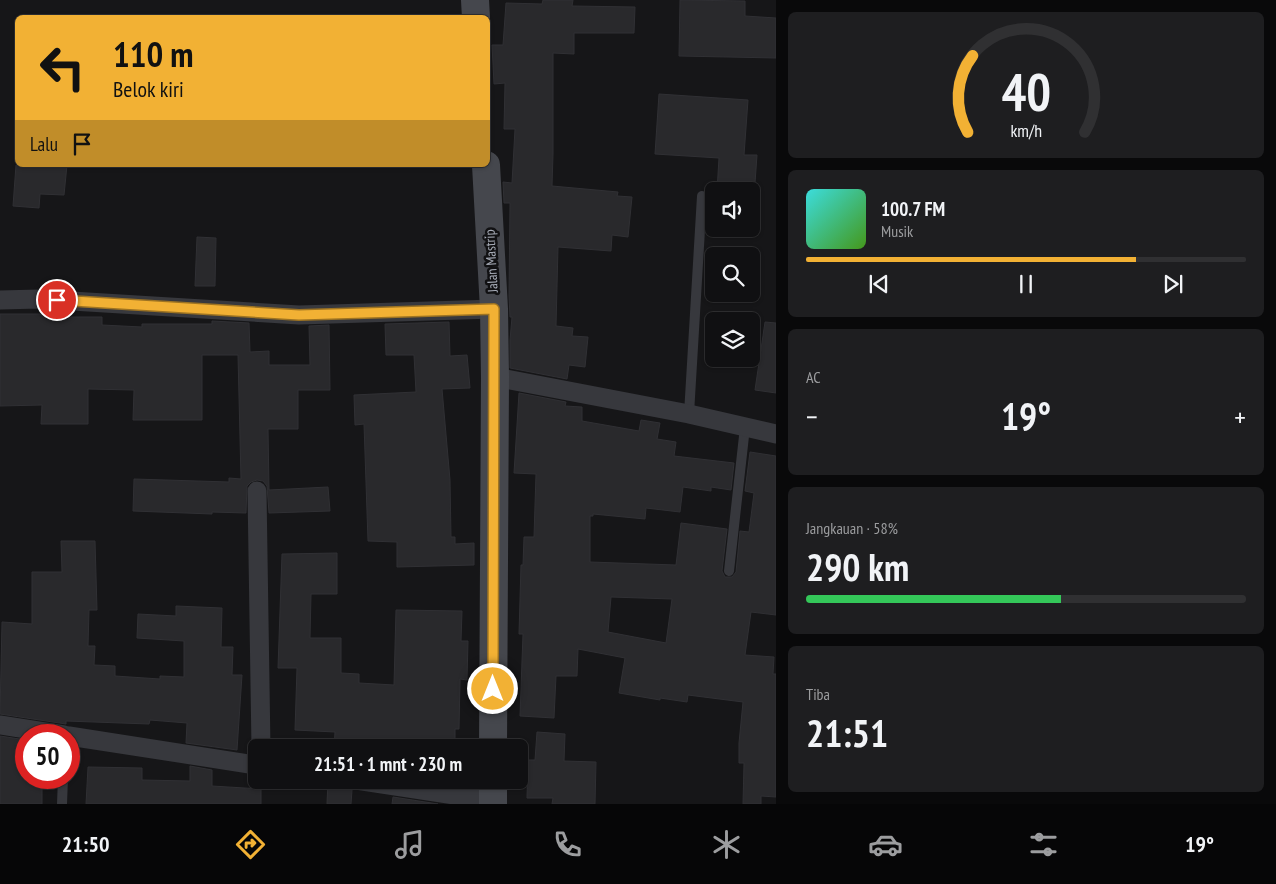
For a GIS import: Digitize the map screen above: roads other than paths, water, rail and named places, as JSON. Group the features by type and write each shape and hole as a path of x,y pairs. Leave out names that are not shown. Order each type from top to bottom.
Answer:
{"main road":[{"path":"475,0 476,15"},
{"name":"Jalan Mastrip","path":"486,167 494,309 495,377 493,739"}],"street":[{"path":"0,300 39,299 299,315 494,309"},
{"path":"495,377 690,414 776,434"},
{"path":"257,490 261,739"},
{"path":"0,725 15,727"},
{"path":"80,738 248,764"},
{"path":"438,789 493,795"}],"lane":[{"path":"690,414 702,196"},
{"path":"729,571 745,427"},
{"path":"62,804 63,789"}]}
